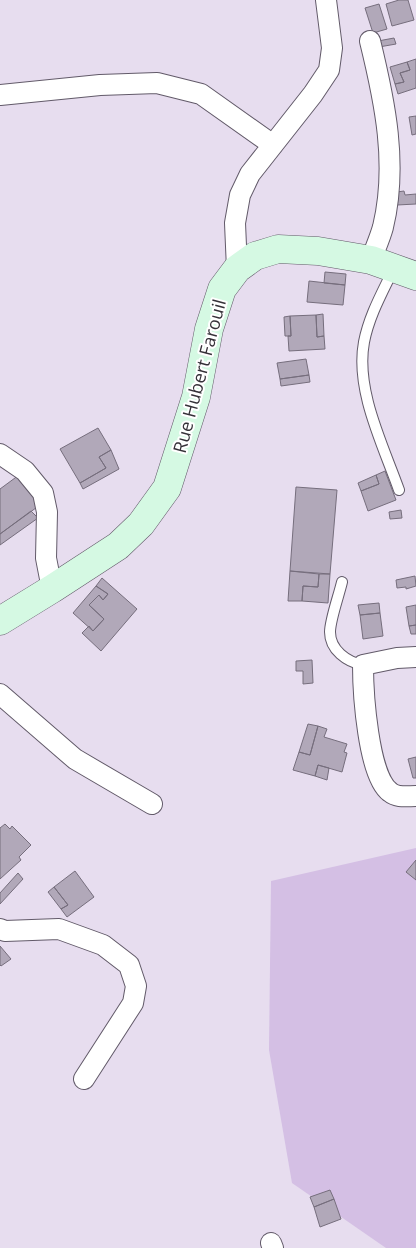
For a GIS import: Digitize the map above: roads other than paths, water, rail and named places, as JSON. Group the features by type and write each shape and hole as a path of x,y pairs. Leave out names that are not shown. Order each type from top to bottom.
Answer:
{"street":[{"path":"237,269 235,223 240,195 250,174 313,94 329,70 332,48 326,0"},
{"path":"370,41 380,81 390,162 389,195 383,229 394,268"},
{"path":"0,95 100,85 157,83 201,94 273,145"},
{"name":"Rue Hubert Farouil","path":"0,621 118,546 142,524 167,488 196,398 209,329 222,289 237,269 255,256 278,249 318,251 394,268"},
{"path":"0,454 25,471 43,493 46,512 46,558 52,589"},
{"path":"416,657 397,658 363,665 364,696 372,756 382,783 390,792 401,796 416,796"},
{"path":"0,694 75,759 152,804"},
{"path":"0,929 5,931 59,929 103,945 129,965 136,986 133,1003 84,1079"}],"lane":[{"path":"394,268 374,310 364,342 362,376 370,410 399,490"},
{"path":"342,582 330,632 333,644 341,655 352,663 363,665"}]}
